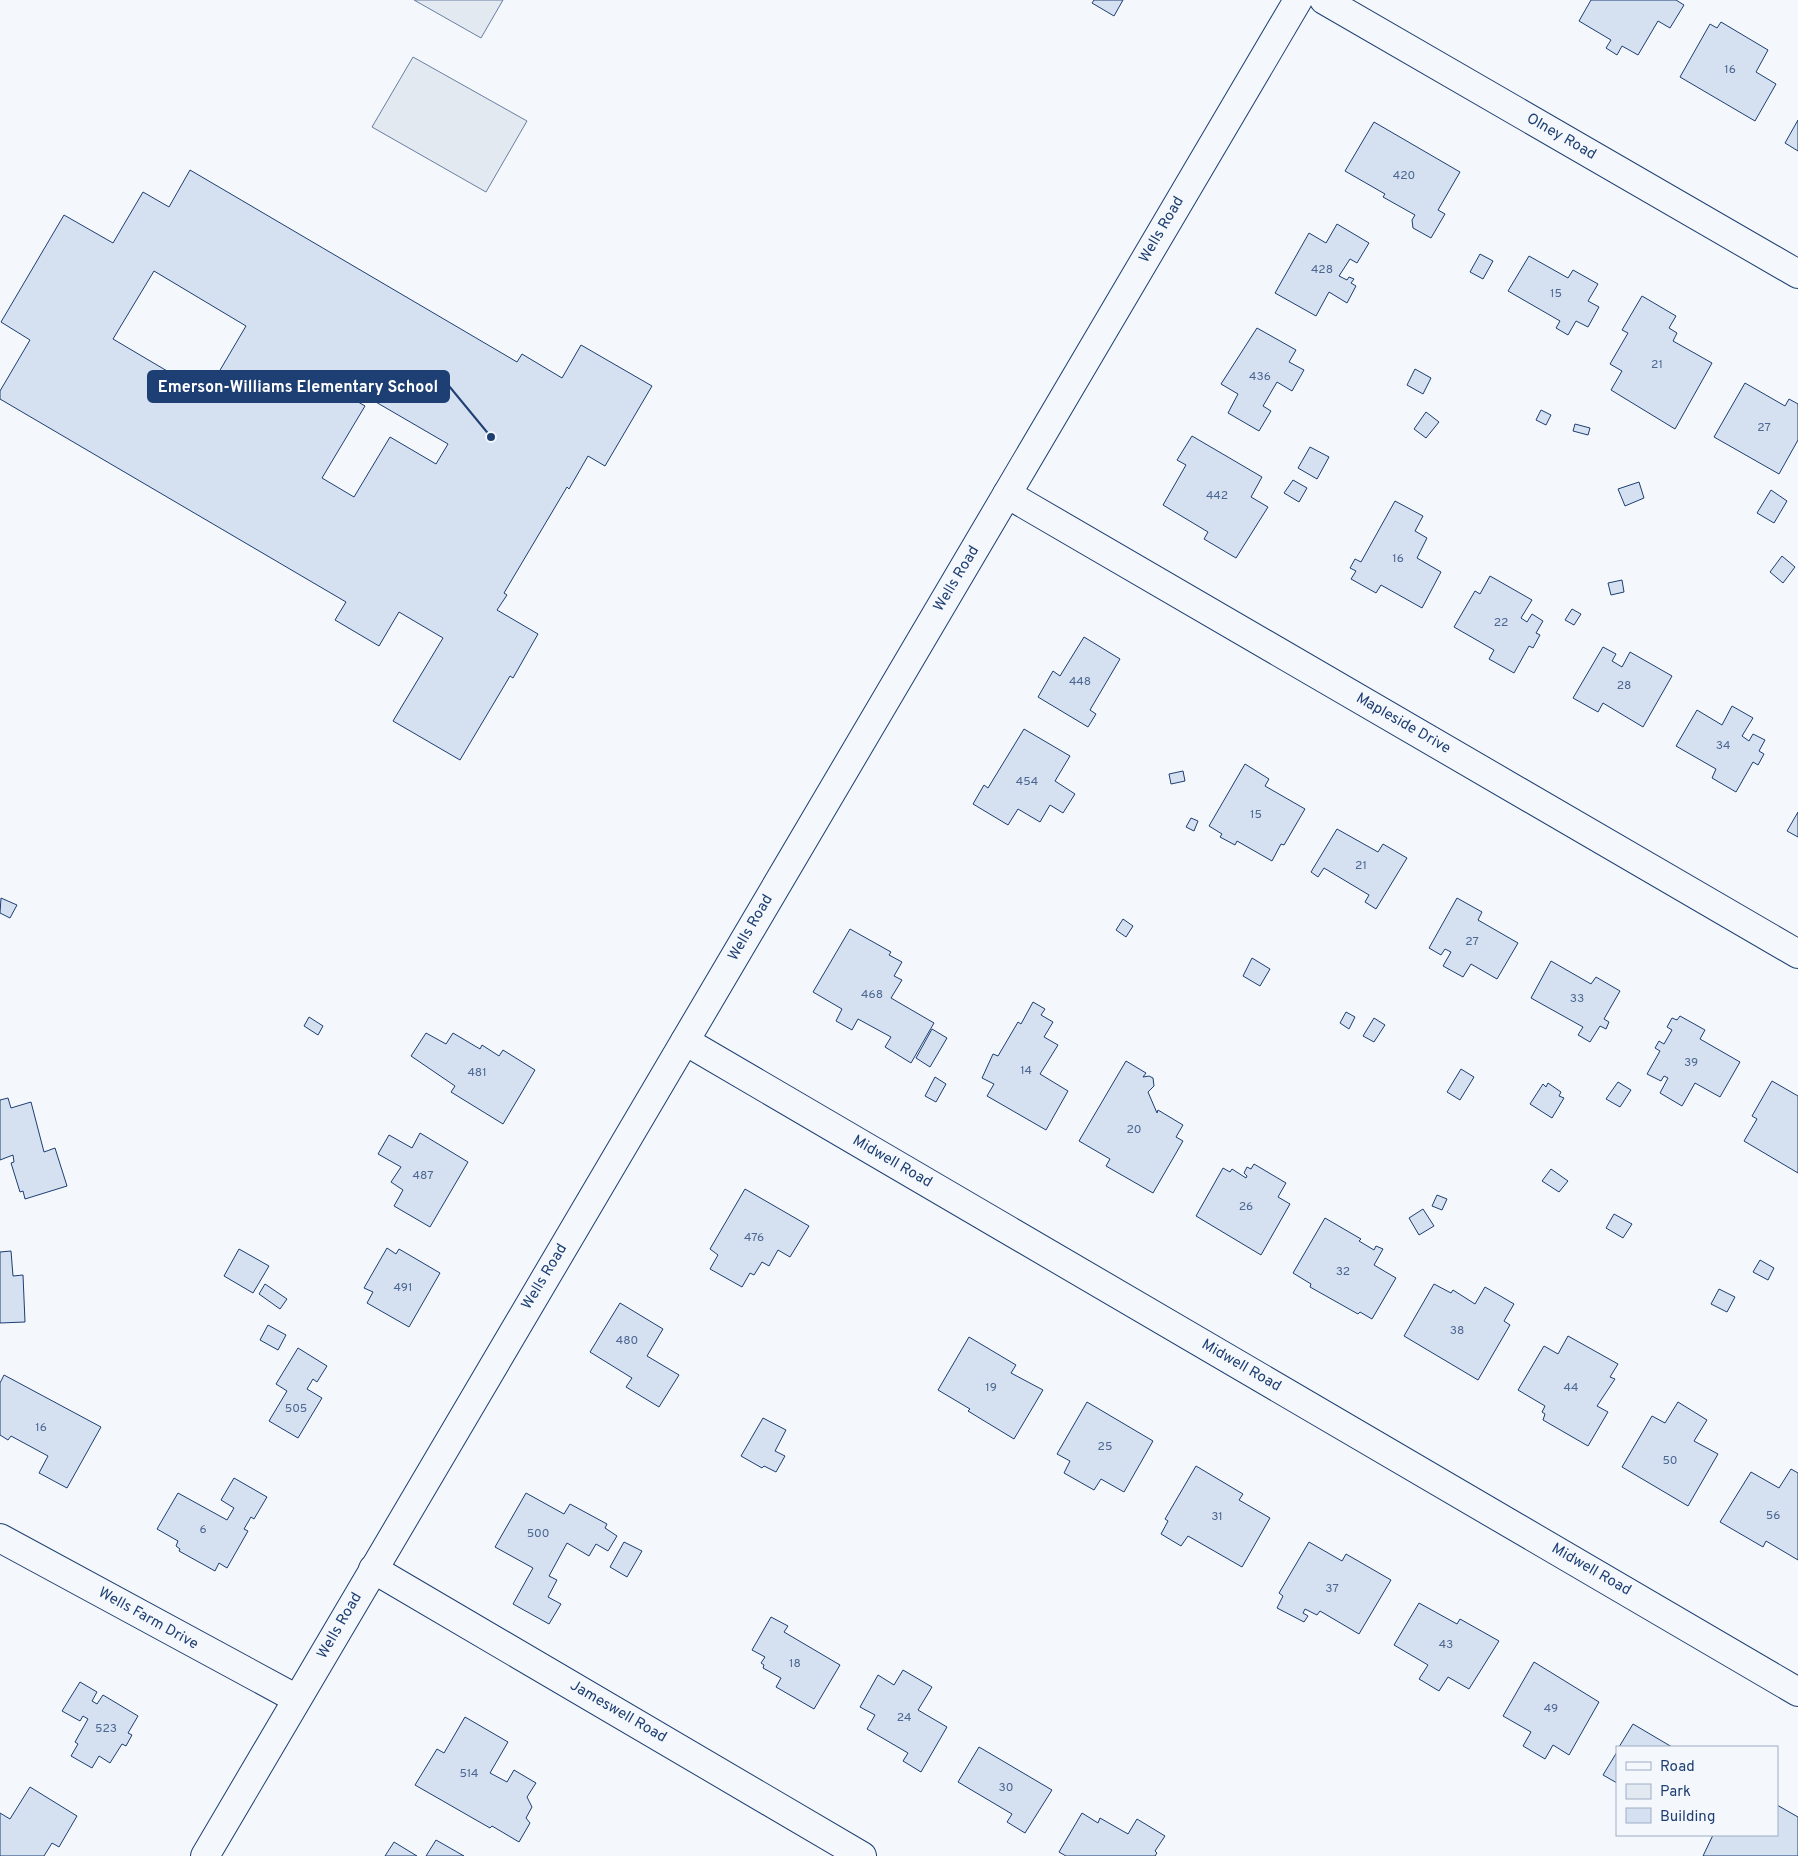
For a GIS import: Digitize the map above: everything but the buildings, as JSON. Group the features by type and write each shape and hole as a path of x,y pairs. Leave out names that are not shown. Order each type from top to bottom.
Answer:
{"street":[{"name":"Wells Road","path":"205,1856 1298,0"},
{"name":"Olney Road","path":"1324,0 1798,274"},
{"name":"Mapleside Drive","path":"1007,494 1798,954"},
{"name":"Midwell Road","path":"685,1041 1798,1692"},
{"name":"Wells Farm Drive","path":"0,1538 297,1699"},
{"name":"Jameswell Road","path":"373,1568 862,1856"}],"green space":[{"path":"414,0 503,0 481,38"},
{"path":"413,57 527,121 486,192 372,127"}],"place":[{"name":"Emerson-Williams Elementary School","path":"491,437"}]}
